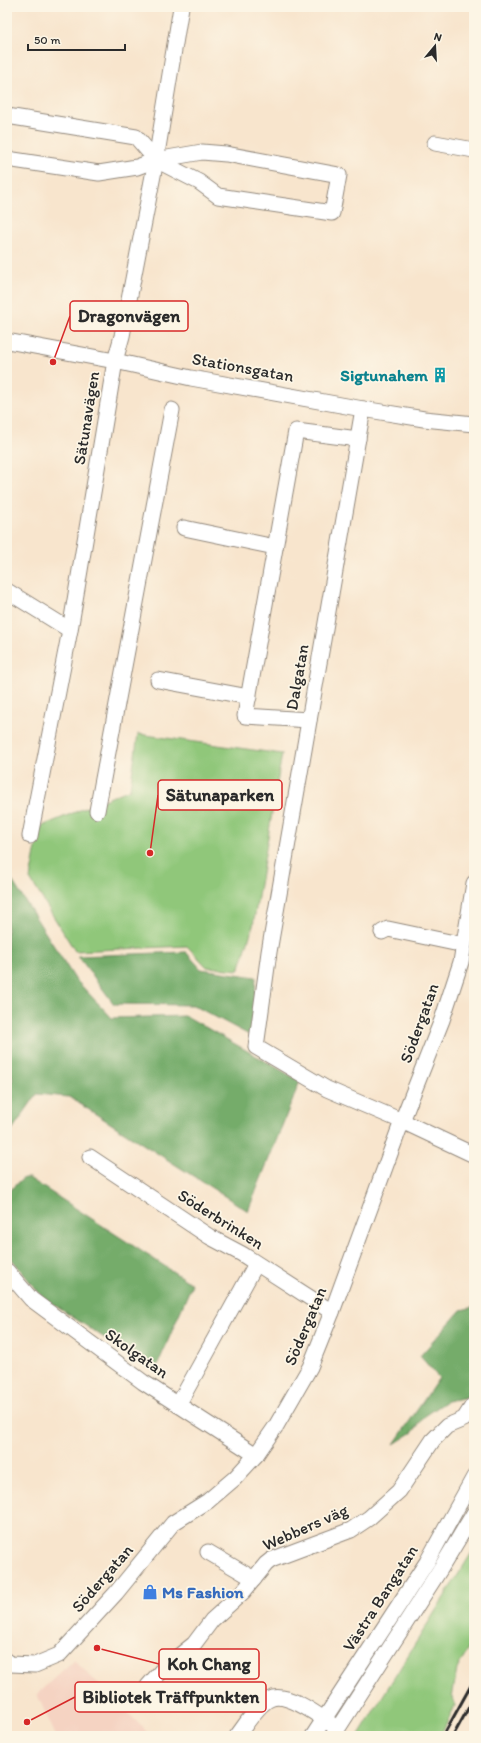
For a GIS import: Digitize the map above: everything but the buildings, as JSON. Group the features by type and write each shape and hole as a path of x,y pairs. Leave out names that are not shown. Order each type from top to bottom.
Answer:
{"street":[{"name":"Sätunavägen","path":"30,836 70,630 115,361 122,336 156,160 182,7"},
{"path":"7,116 136,137 156,160 199,182 218,196 332,213 339,175 226,154 202,152 156,160 137,167 99,173 7,159"},
{"path":"435,143 474,150"},
{"name":"Stationsgatan","path":"7,341 115,361 191,378 363,409 424,419 474,424"},
{"name":"Dalgatan","path":"363,409 269,952 256,1047 327,1089 402,1121"},
{"path":"97,811 172,410"},
{"path":"309,720 246,716 275,547 296,431 358,439"},
{"path":"184,528 275,547"},
{"path":"7,591 70,630"},
{"path":"158,680 249,697"},
{"name":"Södergatan","path":"7,1662 10,1664 35,1665 59,1655 116,1593 173,1523 208,1501 235,1478 256,1455 276,1426 310,1366 332,1312 402,1121 442,1020 461,962 474,883"},
{"path":"382,932 388,929 464,945"},
{"path":"402,1121 474,1155"},
{"name":"Söderbrinken","path":"90,1157 210,1237 332,1312"},
{"path":"178,1405 256,1264"},
{"name":"Skolgatan","path":"7,1270 31,1299 143,1382 256,1455"},
{"name":"Webbers väg","path":"148,1686 164,1668 194,1644 212,1620 243,1592 271,1560 351,1530 369,1518 399,1491 433,1440 447,1426 464,1419 474,1405"},
{"name":"Västra Bangatan","path":"313,1736 427,1562 474,1477"},
{"name":"Västra Bangatan","path":"336,1732 441,1568 474,1513"},
{"path":"208,1552 254,1579"},
{"path":"236,1736 262,1704 270,1698 281,1697 292,1701 324,1719 336,1732"}],"shaded area":[{"path":"74,1660 151,1736 56,1736 37,1694"}],"green space":[{"path":"138,734 282,754 253,926 239,970 207,967 187,946 75,951 30,879 40,827 130,789"},
{"path":"9,858 11,879 75,979 112,1018 186,1016 300,1081 248,1211 69,1097 37,1094 7,1137 7,1089 13,1079 7,1061 7,859"},
{"path":"186,952 201,969 256,977 253,1037 193,1005 114,1004 78,956"},
{"path":"24,1178 29,1178 192,1284 155,1371 42,1297 7,1253 7,1192"},
{"path":"474,1307 474,1396 447,1401 425,1416 413,1432 394,1444 439,1378 420,1356 461,1310"},
{"path":"474,1549 474,1638 457,1669 452,1698 455,1706 441,1734 437,1733 430,1736 358,1736"}],"railway":[{"path":"443,1736 474,1680"},
{"path":"453,1736 474,1698"}],"place":[{"name":"Dragonvägen","path":"53,362"},
{"name":"Sigtunahem","path":"440,375"},
{"name":"Sätunaparken","path":"150,853"},
{"name":"Ms Fashion","path":"150,1592"},
{"name":"Koh Chang","path":"97,1648"},
{"name":"Bibliotek Träffpunkten","path":"27,1722"}]}
